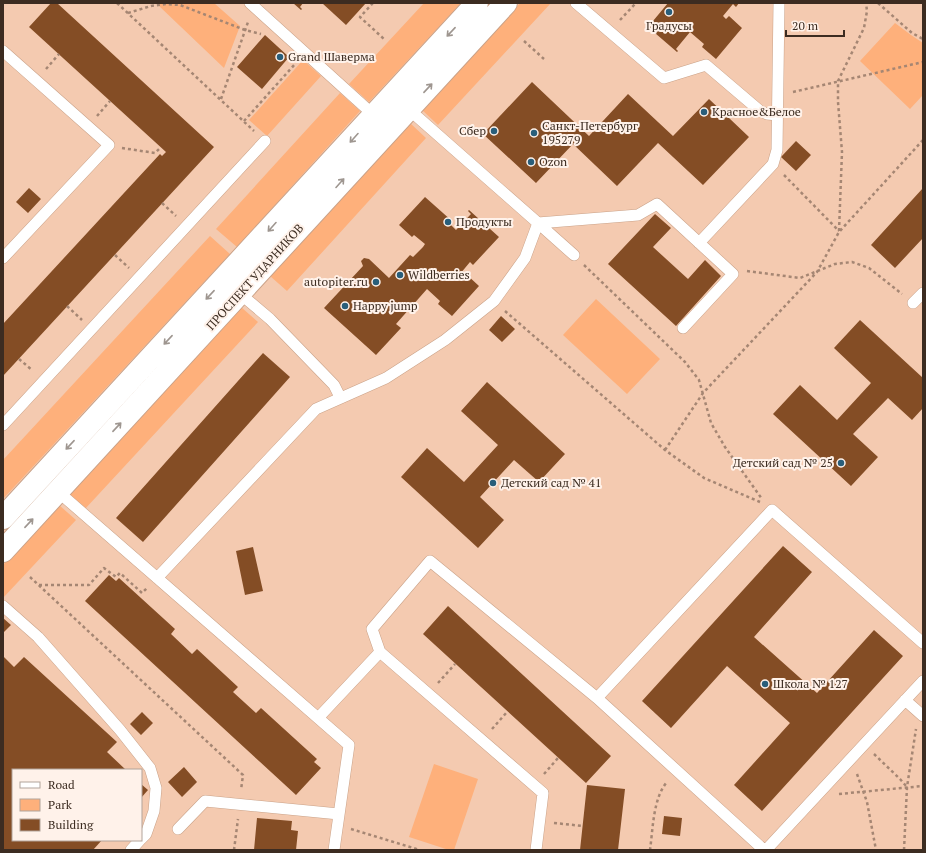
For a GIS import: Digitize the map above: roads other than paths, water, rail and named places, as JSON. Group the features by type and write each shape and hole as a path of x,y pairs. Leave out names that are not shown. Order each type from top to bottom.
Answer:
{"street":[{"name":"ПРОСПЕКТ УДАРНИКОВ","path":"6,542 58,491 232,286 400,102 477,3"},
{"name":"ПРОСПЕКТ УДАРНИКОВ","path":"400,102 506,3"},
{"name":"ПРОСПЕКТ УДАРНИКОВ","path":"3,518 41,477 232,286"}],"lane":[{"path":"576,3 664,78 706,65 760,111 767,114 778,115"},
{"path":"699,243 773,164 777,150 779,3"},
{"path":"251,4 382,122"},
{"path":"3,51 109,145 3,258"},
{"path":"400,102 574,255"},
{"path":"3,425 265,141"},
{"path":"538,224 638,215 657,204 733,274 683,328"},
{"path":"157,578 316,408 386,378 445,340 494,301 525,258 538,224"},
{"path":"232,286 270,319 334,385 340,398"},
{"path":"913,303 923,293"},
{"path":"41,477 349,746 334,850"},
{"path":"597,698 772,510 923,643"},
{"path":"536,850 543,793 380,652 372,628 430,561 597,698 677,772 765,850 923,681"},
{"path":"3,606 38,637 120,730 150,768 156,788 154,811 146,834 142,839"},
{"path":"318,718 380,652"},
{"path":"905,700 921,714"},
{"path":"178,829 206,801 239,803 338,819"},
{"path":"131,850 140,841"}],"place":[{"name":"Градусы","path":"669,12"},
{"name":"Grand Шаверма","path":"280,57"},
{"name":"Красное&Белое","path":"704,112"},
{"name":"Сбер","path":"494,131"},
{"name":"Санкт-Петербург 195279","path":"534,133"},
{"name":"Ozon","path":"531,162"},
{"name":"Продукты","path":"448,222"},
{"name":"Wildberries","path":"400,275"},
{"name":"autopiter.ru","path":"376,282"},
{"name":"Happy jump","path":"345,306"},
{"name":"Детский сад № 25","path":"841,463"},
{"name":"Детский сад № 41","path":"493,483"},
{"name":"Школа № 127","path":"765,684"}]}
